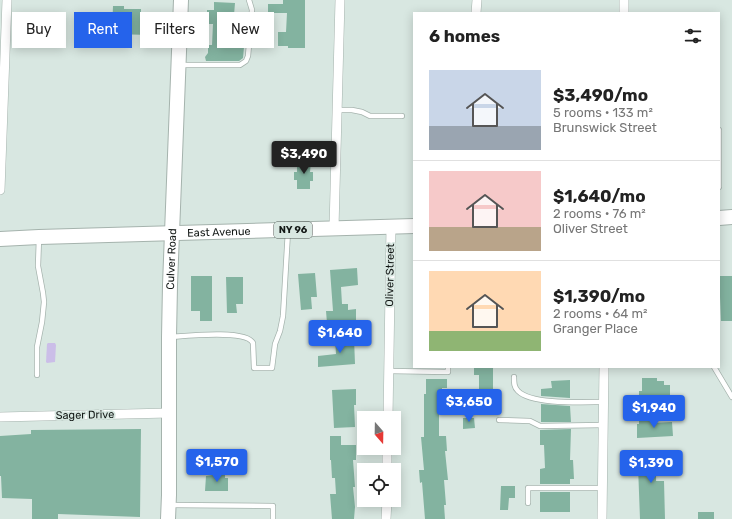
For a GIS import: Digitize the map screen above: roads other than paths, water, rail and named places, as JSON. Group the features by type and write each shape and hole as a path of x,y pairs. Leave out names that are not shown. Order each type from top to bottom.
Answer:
{"main road":[{"name":"Culver Road","path":"168,512 171,233 181,0"},
{"path":"720,218 732,217"},
{"name":"East Avenue","path":"0,239 334,228 391,228 413,226"}],"street":[{"path":"0,190 7,0"},
{"path":"334,228 340,0"},
{"path":"476,0 476,12"},
{"path":"624,0 624,12"},
{"name":"Oliver Street","path":"388,411 391,228"},
{"path":"602,519 604,368"},
{"name":"Sager Drive","path":"0,417 169,413"},
{"path":"386,519 387,507"}],"lane":[{"path":"178,66 240,65 246,61 248,56 252,10 249,0"},
{"path":"337,110 352,110 362,112 370,116 402,116"},
{"path":"169,337 227,334 249,338 254,343 254,368 272,368 275,344 280,332 283,316 288,230"},
{"path":"37,375 37,347 44,302 38,266 39,237"},
{"path":"389,371 448,372 448,368"},
{"path":"715,368 732,398"},
{"path":"514,377 514,384 517,390 521,394 529,397 552,402 604,402"},
{"path":"499,420 530,421 540,426 603,425"},
{"path":"528,503 528,488 602,488"},
{"path":"168,512 273,506 273,519"}]}
